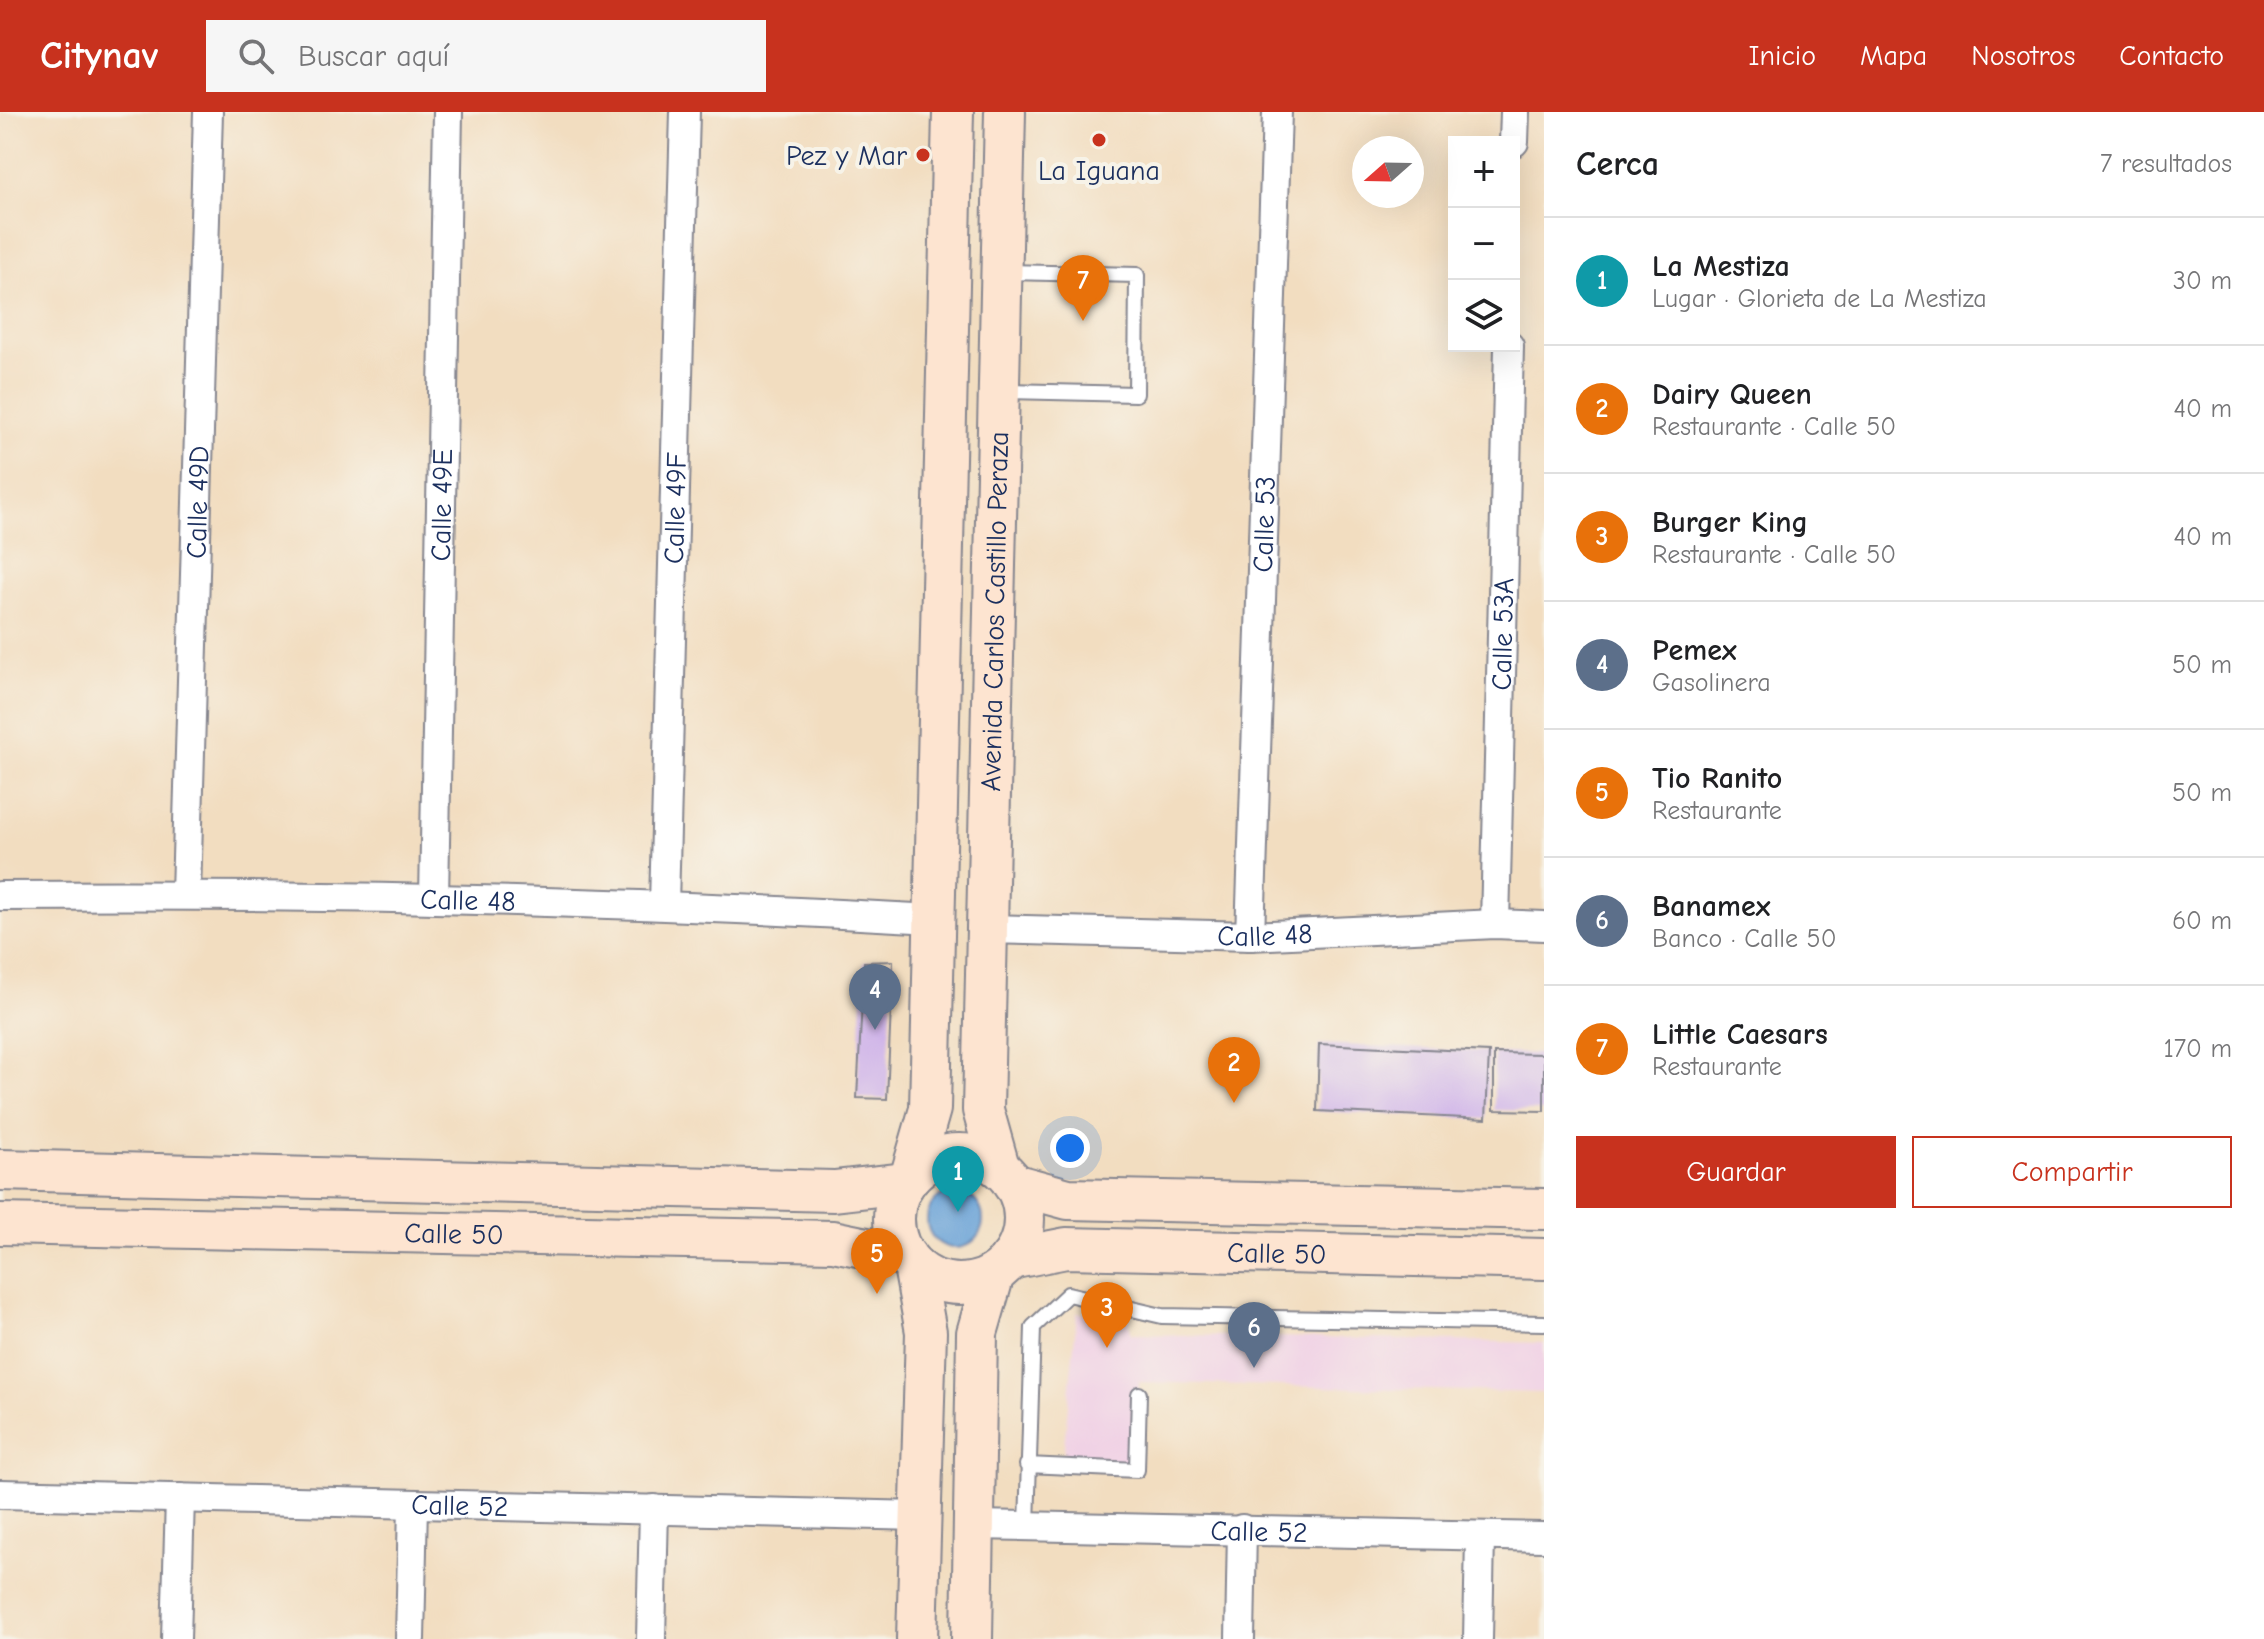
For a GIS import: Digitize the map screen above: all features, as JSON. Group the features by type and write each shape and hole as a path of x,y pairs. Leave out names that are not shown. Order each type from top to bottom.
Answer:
{"main road":[{"name":"Avenida Carlos Castillo Peraza","path":"908,1179 930,1109 953,112"},
{"name":"Avenida Carlos Castillo Peraza","path":"1005,112 983,1110 1006,1176"},
{"path":"917,1639 926,1332 910,1261 896,1236 894,1214 908,1179 934,1159 950,1155 968,1155 1006,1176 1024,1215 1021,1239 1002,1267 977,1333 972,1639"},
{"name":"Calle 50","path":"0,1170 834,1191 908,1179"},
{"name":"Calle 50","path":"1006,1176 1068,1199 1544,1209"},
{"name":"Calle 50","path":"0,1224 833,1241 910,1261"},
{"name":"Calle 50","path":"1002,1267 1066,1248 1544,1259"},
{"path":"910,1261 935,1279 958,1284 1002,1267"}],"street":[{"name":"Calle 49D","path":"186,894 208,112"},
{"name":"Calle 49E","path":"434,899 448,112"},
{"name":"Calle 49F","path":"664,904 685,112"},
{"name":"Calle 53","path":"1250,936 1277,112"},
{"path":"1514,136 1515,112"},
{"name":"Calle 53A","path":"1495,924 1509,352"},
{"name":"Calle 48","path":"0,896 186,894 664,904 934,919"},
{"name":"Calle 48","path":"987,929 1250,936 1495,924 1544,926"},
{"name":"Calle 52","path":"0,1494 921,1516"},
{"path":"176,1639 180,1498"},
{"path":"410,1639 413,1504"},
{"path":"651,1639 654,1509"},
{"name":"Calle 52","path":"975,1525 1544,1537"},
{"path":"1240,1639 1242,1529"},
{"path":"1478,1639 1480,1536"}],"lane":[{"path":"999,391 1136,394 1137,275 1001,272"},
{"path":"1027,1526 1033,1327 1068,1294 1162,1316 1544,1323"},
{"path":"1027,1465 1137,1470 1139,1394"}],"shaded area":[{"path":"1077,1313 1129,1315 1131,1334 1544,1343 1544,1393 1139,1382 1135,1472 1062,1467"}],"water":[{"path":"955,1192 975,1200 983,1220 975,1240 955,1248 935,1240 927,1220 935,1200"}],"building":[{"path":"893,961 887,1099 857,1098 864,962"},
{"path":"1319,1044 1489,1052 1486,1119 1317,1111"},
{"path":"1494,1053 1544,1054 1544,1111 1494,1110"}],"place":[{"name":"La Iguana","path":"1099,140"},
{"name":"Pez y Mar","path":"923,155"},
{"name":"Little Caesars","path":"1083,321"},
{"name":"Pemex","path":"875,1030"},
{"name":"Dairy Queen","path":"1234,1103"},
{"name":"La Mestiza","path":"958,1212"},
{"name":"Tio Ranito","path":"877,1294"},
{"name":"Burger King","path":"1107,1348"},
{"name":"Banamex","path":"1254,1368"}]}
